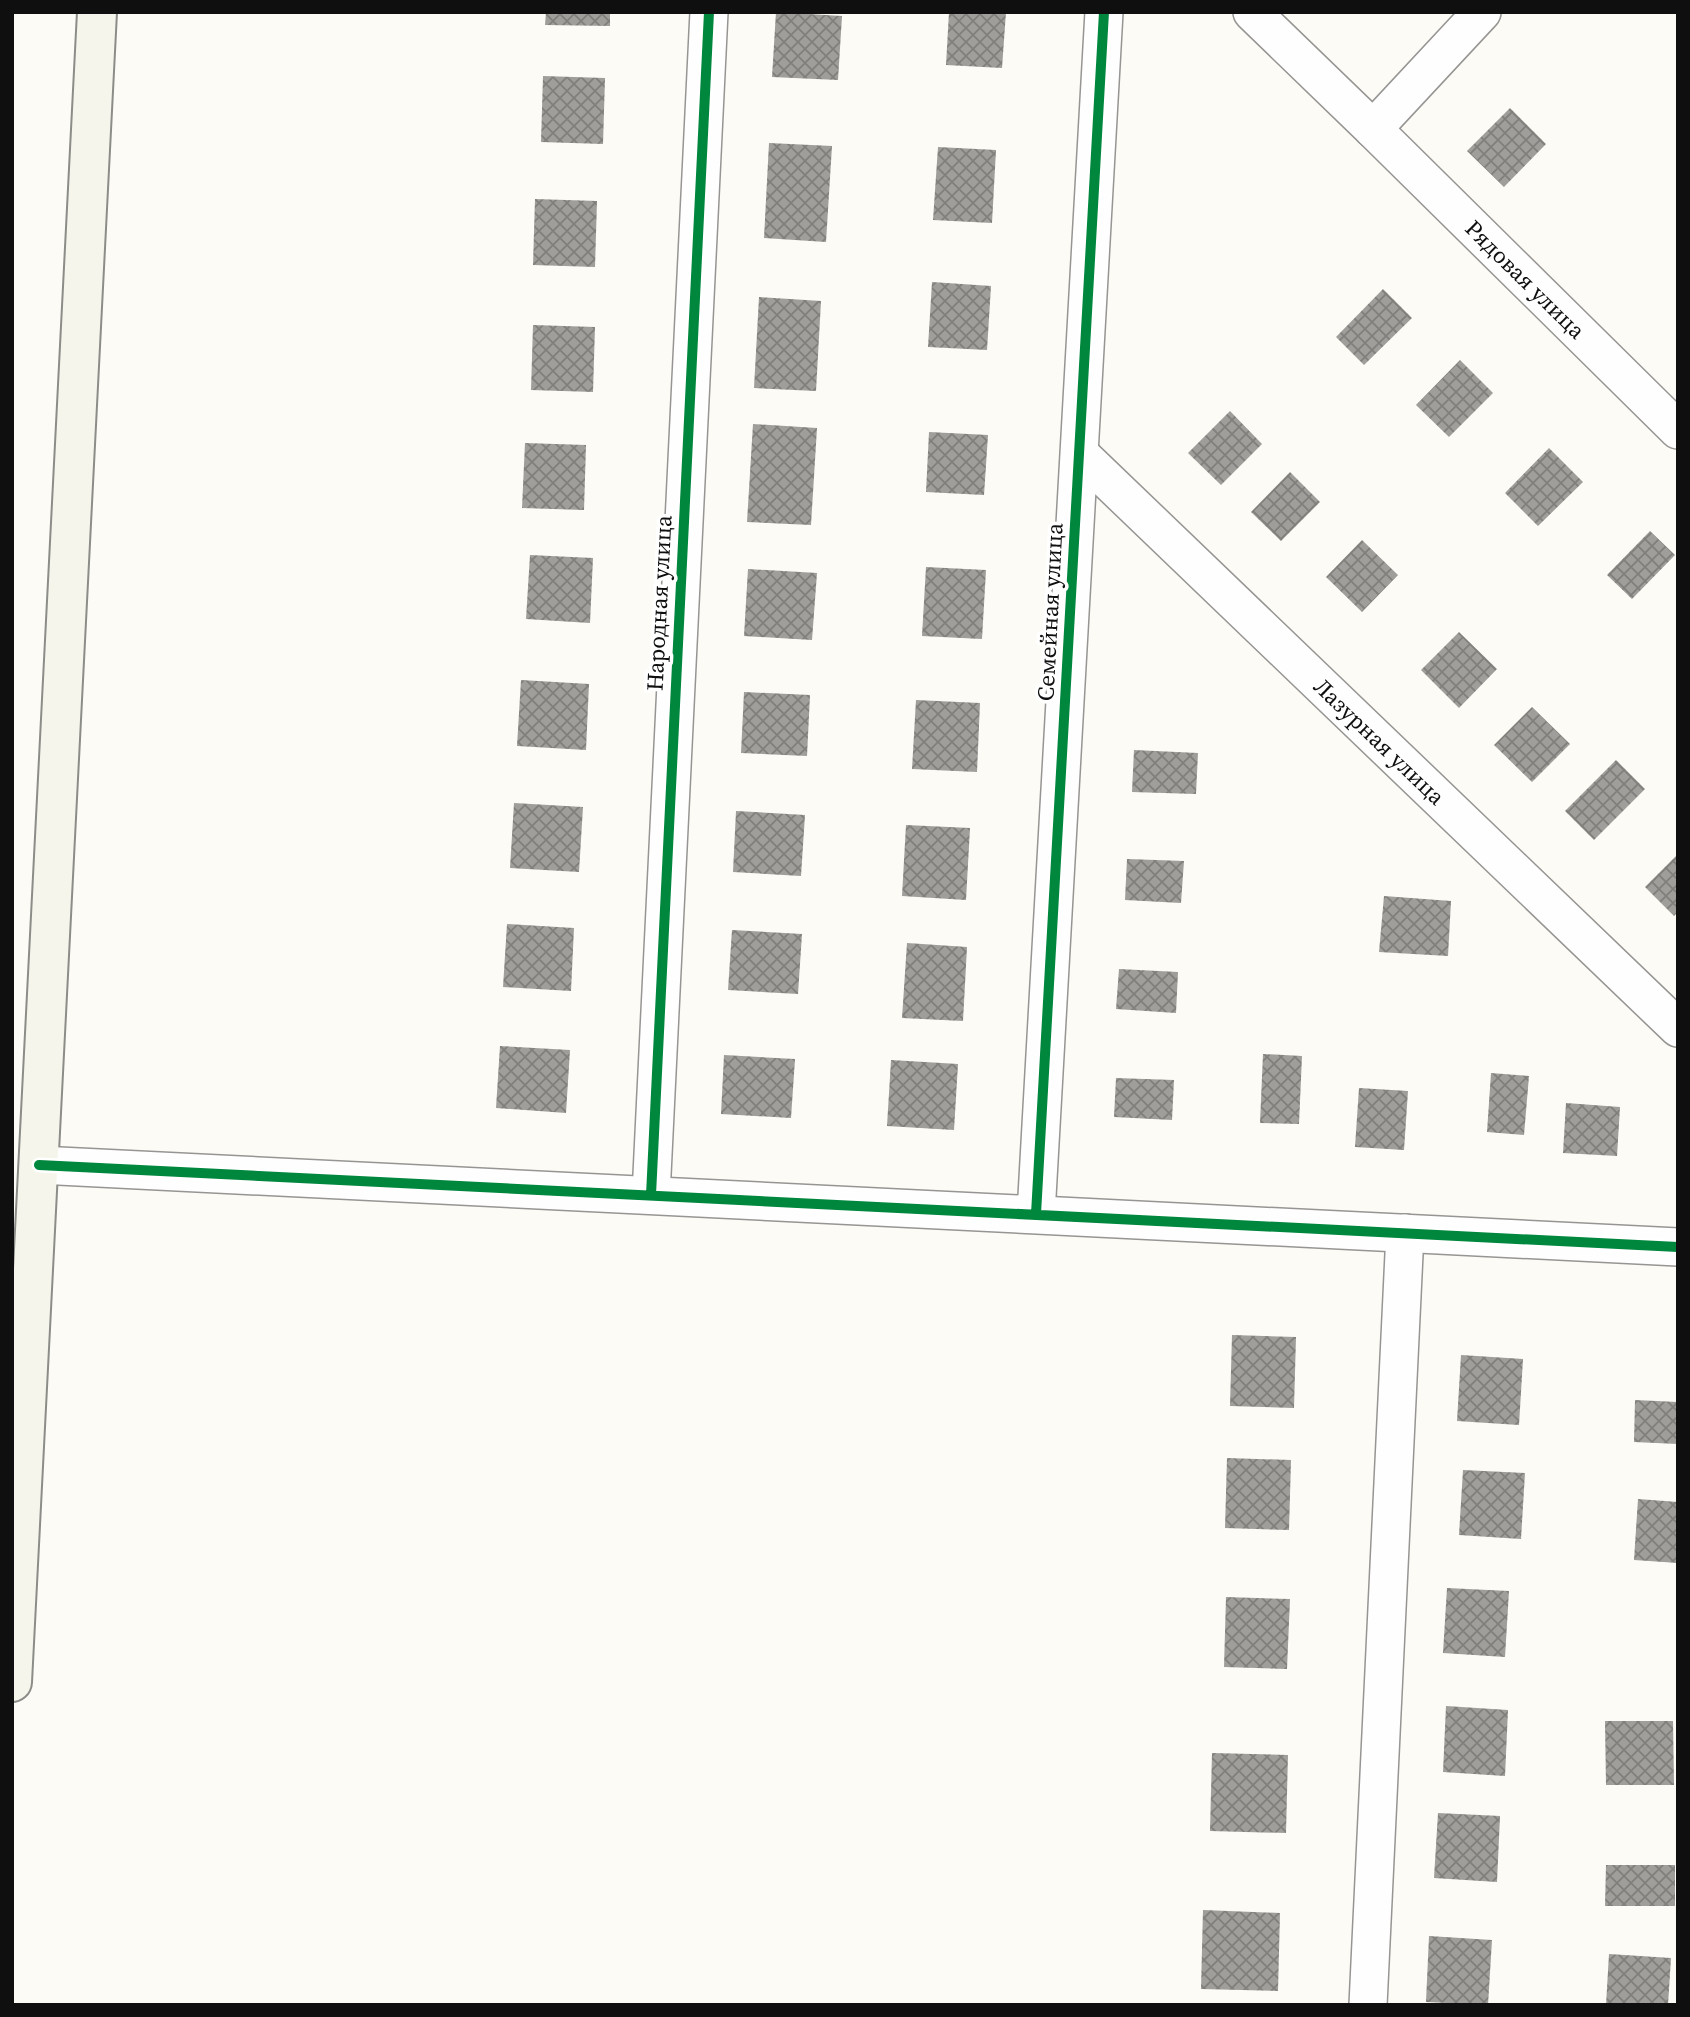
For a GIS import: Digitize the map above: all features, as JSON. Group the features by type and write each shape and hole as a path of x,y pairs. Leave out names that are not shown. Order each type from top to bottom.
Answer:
{"main road":[{"path":"12,1682 97,12"}],"street":[{"name":"Народная улица","path":"651,1195 709,12"},
{"name":"Семейная улица","path":"1036,1214 1104,12"},
{"name":"Рядовая улица","path":"1252,12 1678,430"},
{"path":"1373,129 1482,12"},
{"name":"Лазурная улица","path":"1080,454 1678,1028"},
{"path":"39,1165 1678,1247"},
{"path":"1368,2005 1405,1233"}],"building":[{"path":"546,12 610,12 610,26 545,25"},
{"path":"776,12 842,16 838,80 772,77"},
{"path":"949,12 1006,12 1002,68 946,65"},
{"path":"543,76 605,78 603,144 541,142"},
{"path":"1510,108 1546,144 1504,187 1467,151"},
{"path":"769,143 832,146 826,242 764,238"},
{"path":"938,147 996,150 992,223 933,220"},
{"path":"535,199 597,201 595,267 533,265"},
{"path":"932,282 991,286 987,350 928,347"},
{"path":"1383,289 1412,318 1364,365 1336,337"},
{"path":"759,297 821,301 816,391 754,388"},
{"path":"533,325 595,327 593,392 531,390"},
{"path":"1460,360 1493,393 1449,437 1416,405"},
{"path":"1230,411 1262,444 1221,485 1188,453"},
{"path":"753,424 817,428 811,525 747,522"},
{"path":"929,432 988,435 984,495 926,492"},
{"path":"525,443 586,445 584,510 522,508"},
{"path":"1549,448 1583,482 1538,526 1505,493"},
{"path":"1290,472 1320,502 1281,541 1251,512"},
{"path":"1650,531 1675,555 1632,599 1607,575"},
{"path":"1362,540 1398,575 1362,612 1326,577"},
{"path":"530,555 593,558 590,623 526,619"},
{"path":"926,567 986,570 982,639 922,636"},
{"path":"748,569 817,573 812,640 744,636"},
{"path":"1459,632 1497,669 1459,708 1421,670"},
{"path":"521,680 589,684 586,750 517,746"},
{"path":"744,692 810,695 807,756 741,753"},
{"path":"916,700 980,703 977,772 912,769"},
{"path":"1532,707 1570,744 1532,782 1494,745"},
{"path":"1134,750 1198,753 1196,794 1132,792"},
{"path":"1616,760 1645,789 1594,840 1565,811"},
{"path":"514,803 583,807 579,872 510,868"},
{"path":"736,811 805,815 801,876 733,872"},
{"path":"906,825 970,828 966,900 902,896"},
{"path":"1678,854 1678,912 1674,916 1645,887"},
{"path":"1127,859 1184,861 1181,903 1125,900"},
{"path":"1384,896 1451,901 1448,956 1379,952"},
{"path":"507,924 574,928 571,991 503,987"},
{"path":"732,930 802,934 798,994 728,990"},
{"path":"907,943 967,947 963,1021 902,1018"},
{"path":"1119,969 1178,972 1176,1013 1116,1009"},
{"path":"500,1046 570,1050 566,1113 496,1108"},
{"path":"1263,1054 1302,1056 1299,1124 1260,1123"},
{"path":"724,1055 795,1059 791,1118 721,1114"},
{"path":"891,1060 958,1064 954,1130 887,1126"},
{"path":"1491,1073 1529,1076 1524,1135 1487,1132"},
{"path":"1116,1078 1174,1080 1172,1120 1114,1117"},
{"path":"1359,1088 1408,1091 1404,1150 1355,1147"},
{"path":"1566,1103 1620,1107 1617,1156 1563,1153"},
{"path":"1232,1335 1296,1337 1294,1408 1230,1406"},
{"path":"1461,1355 1523,1359 1519,1425 1457,1421"},
{"path":"1635,1400 1678,1402 1678,1444 1634,1442"},
{"path":"1227,1458 1291,1460 1289,1530 1225,1528"},
{"path":"1463,1470 1525,1473 1521,1539 1459,1535"},
{"path":"1638,1499 1678,1502 1678,1563 1634,1560"},
{"path":"1447,1588 1509,1591 1505,1657 1443,1653"},
{"path":"1226,1597 1290,1599 1287,1669 1224,1667"},
{"path":"1446,1706 1508,1710 1505,1776 1443,1772"},
{"path":"1605,1721 1673,1721 1674,1785 1606,1785"},
{"path":"1212,1753 1288,1755 1286,1833 1210,1831"},
{"path":"1438,1813 1500,1816 1497,1882 1434,1878"},
{"path":"1606,1865 1675,1865 1675,1906 1605,1906"},
{"path":"1203,1910 1280,1913 1278,1991 1201,1989"},
{"path":"1429,1936 1492,1940 1488,2005 1426,2002"},
{"path":"1609,1954 1671,1958 1668,2005 1606,2005"}],"cycle path":[{"path":"651,1195 709,12"},
{"path":"1036,1214 1104,12"},
{"path":"39,1165 1678,1247"}]}
